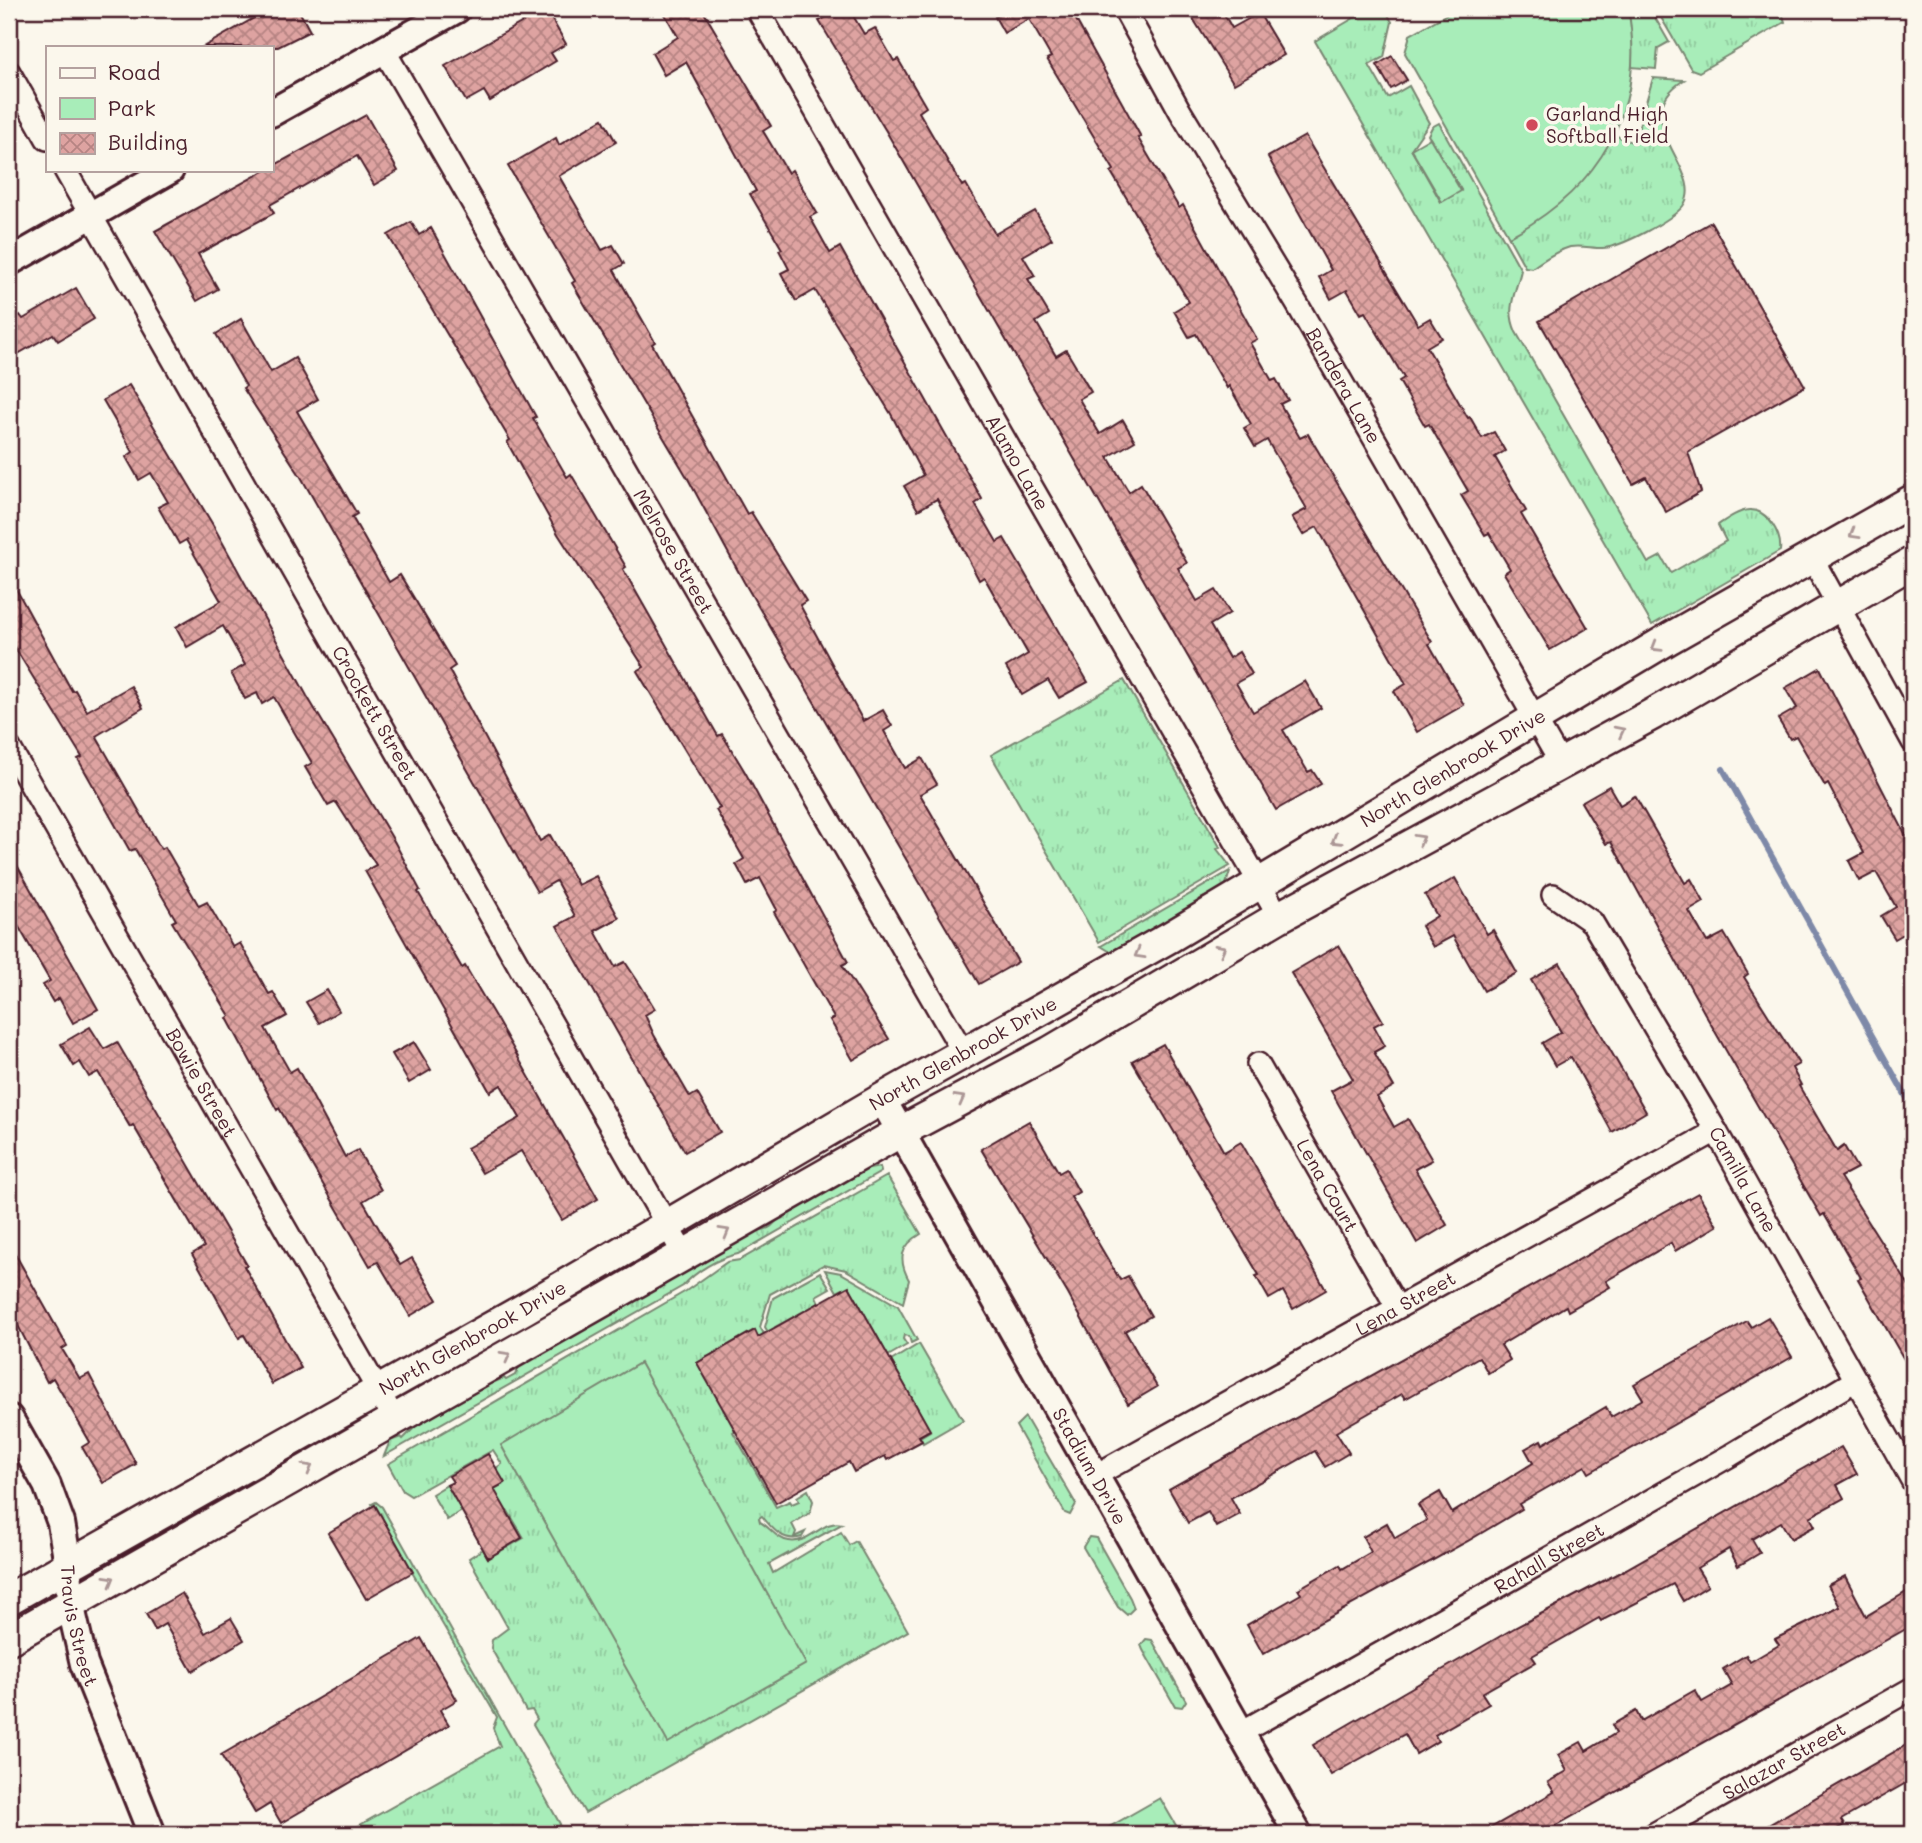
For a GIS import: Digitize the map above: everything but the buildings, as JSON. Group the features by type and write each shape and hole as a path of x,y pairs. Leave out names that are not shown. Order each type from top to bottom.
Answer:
{"main road":[{"name":"North Glenbrook Drive","path":"9,1599 1261,884 1534,720 1913,500"},
{"name":"North Glenbrook Drive","path":"9,1639 901,1132 1050,1052 1279,917 1560,762 1653,714 1913,562"}],"street":[{"path":"273,112 457,9"},
{"name":"Alamo Lane","path":"757,9 1279,917"},
{"name":"Bandera Lane","path":"1124,9 1180,111 1297,304 1560,762"},
{"name":"Melrose Street","path":"384,50 963,1052"},
{"path":"9,72 46,137"},
{"name":"Crockett Street","path":"66,172 684,1255"},
{"path":"9,262 166,172"},
{"path":"1812,558 1913,742"},
{"name":"Bowie Street","path":"9,747 394,1418"},
{"name":"Camilla Lane","path":"1553,895 1592,922 1716,1131 1913,1482"},
{"name":"Lena Court","path":"1258,1064 1397,1307"},
{"name":"Stadium Drive","path":"882,1099 1298,1834"},
{"name":"Lena Street","path":"1096,1475 1716,1131"},
{"name":"Rahall Street","path":"1240,1732 1719,1462 1856,1380"},
{"name":"Travis Street","path":"9,1418 47,1485 61,1523 68,1564 70,1604 84,1664 152,1834"},
{"name":"Salazar Street","path":"1654,1834 1913,1688"}],"green space":[{"path":"1369,9 1385,9 1392,22 1384,57 1369,65 1388,98 1409,86 1429,123 1411,149 1441,202 1461,190 1428,135 1432,127 1439,123 1521,270 1511,307 1516,332 1648,563 1661,556 1671,573 1726,541 1718,525 1749,510 1768,518 1779,538 1780,551 1652,625 1315,41"},
{"name":"Garland High Softball Field","path":"1456,9 1628,9 1632,46 1630,81 1622,114 1609,144 1591,171 1568,196 1509,237 1405,53 1410,35"},
{"name":"Garland High Softball Field","path":"1493,9 1650,9 1669,42 1658,48 1656,69 1631,67 1629,89 1614,135 1634,143 1653,78 1684,80 1667,95 1661,111 1663,128 1685,177 1688,192 1683,206 1677,212 1633,238 1610,247 1570,247 1532,268 1525,267 1509,238"},
{"path":"1656,9 1781,9 1785,22 1699,72 1691,69"},
{"path":"1430,138 1461,191 1442,202 1411,149"},
{"path":"1124,680 1220,847 1217,849 1230,866 1099,942 991,755"},
{"path":"1230,871 1225,888 1198,900 1199,903 1121,950 1109,951 1101,946"},
{"path":"880,1167 881,1172 738,1254 708,1266 683,1286 384,1456 390,1441 401,1437 403,1439 416,1426 492,1383 515,1375 519,1367 755,1232 769,1228 780,1217 864,1170"},
{"path":"887,1176 921,1234 909,1243 903,1254 903,1266 909,1280 903,1303 846,1270 823,1265 770,1294 760,1327 770,1344 765,1347 754,1330 699,1362 737,1429 733,1432 776,1507 790,1501 792,1504 799,1501 797,1497 808,1490 813,1501 810,1513 792,1524 796,1532 794,1537 805,1532 802,1537 790,1538 784,1536 774,1530 762,1516 759,1518 760,1522 780,1538 789,1541 803,1539 835,1523 842,1524 769,1564 773,1573 841,1532 849,1545 856,1541 908,1631 585,1813 533,1724 537,1719 532,1710 526,1711 491,1648 492,1640 508,1628 469,1558 483,1549 488,1558 524,1538 508,1511 484,1525 496,1468 502,1464 493,1450 411,1496 403,1491 388,1464 686,1291 727,1262 740,1260"},
{"path":"825,1270 841,1273 898,1306 917,1340 911,1343 909,1336 904,1335 903,1339 907,1345 888,1356 849,1286 837,1292"},
{"path":"820,1272 830,1288 816,1296 819,1303 775,1327 774,1342 765,1327 773,1298"},
{"path":"919,1344 963,1420 923,1443 920,1437 930,1431 891,1361"},
{"path":"640,1363 806,1664 668,1743 501,1445"},
{"path":"1025,1417 1076,1504 1070,1515 1065,1513 1016,1426"},
{"path":"447,1485 462,1511 447,1520 432,1494"},
{"path":"376,1502 382,1507 560,1824 559,1830 552,1834 344,1834 500,1746 493,1728 497,1717 372,1504"},
{"path":"1089,1537 1096,1538 1130,1598 1134,1608 1127,1615 1118,1607 1083,1547"},
{"path":"1146,1639 1152,1640 1186,1701 1182,1707 1175,1706 1143,1650 1141,1645"},
{"path":"1160,1798 1181,1834 1097,1834"}],"waterway":[{"path":"1723,769 1913,1109"}],"place":[{"name":"Garland High Softball Field","path":"1532,125"}]}
